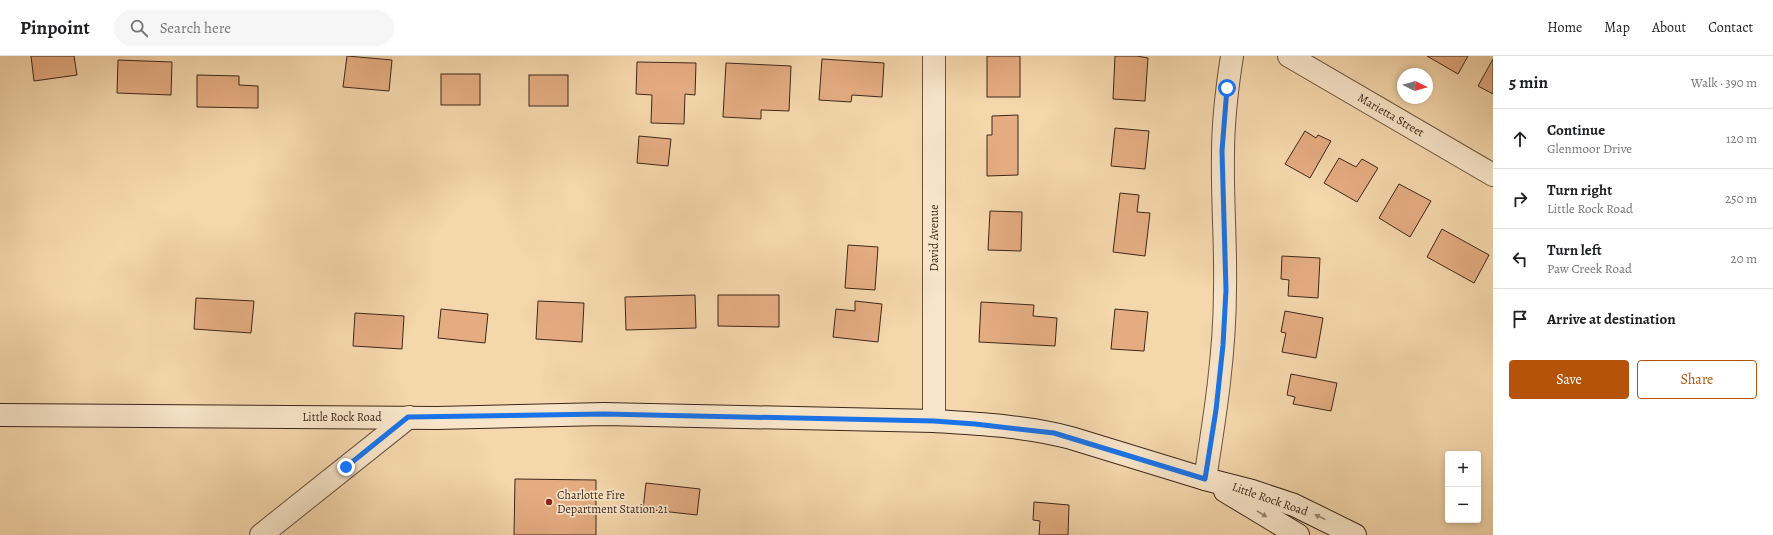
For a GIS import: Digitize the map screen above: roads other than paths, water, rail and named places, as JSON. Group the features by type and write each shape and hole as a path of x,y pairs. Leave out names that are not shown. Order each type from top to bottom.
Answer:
{"main road":[{"name":"David Avenue","path":"934,56 934,421"},
{"path":"1205,479 1216,410 1223,345 1226,290 1222,151 1227,88 1232,56"},
{"name":"Marietta Street","path":"1289,56 1493,175"},
{"name":"Little Rock Road","path":"0,415 408,417 604,414 934,421 975,424 1054,433 1205,479 1252,491 1294,505 1355,535"},
{"path":"261,535 408,417"},
{"name":"Little Rock Road","path":"1205,479 1298,535"}],"place":[{"name":"Charlotte Fire Department Station 21","path":"549,502"}]}
